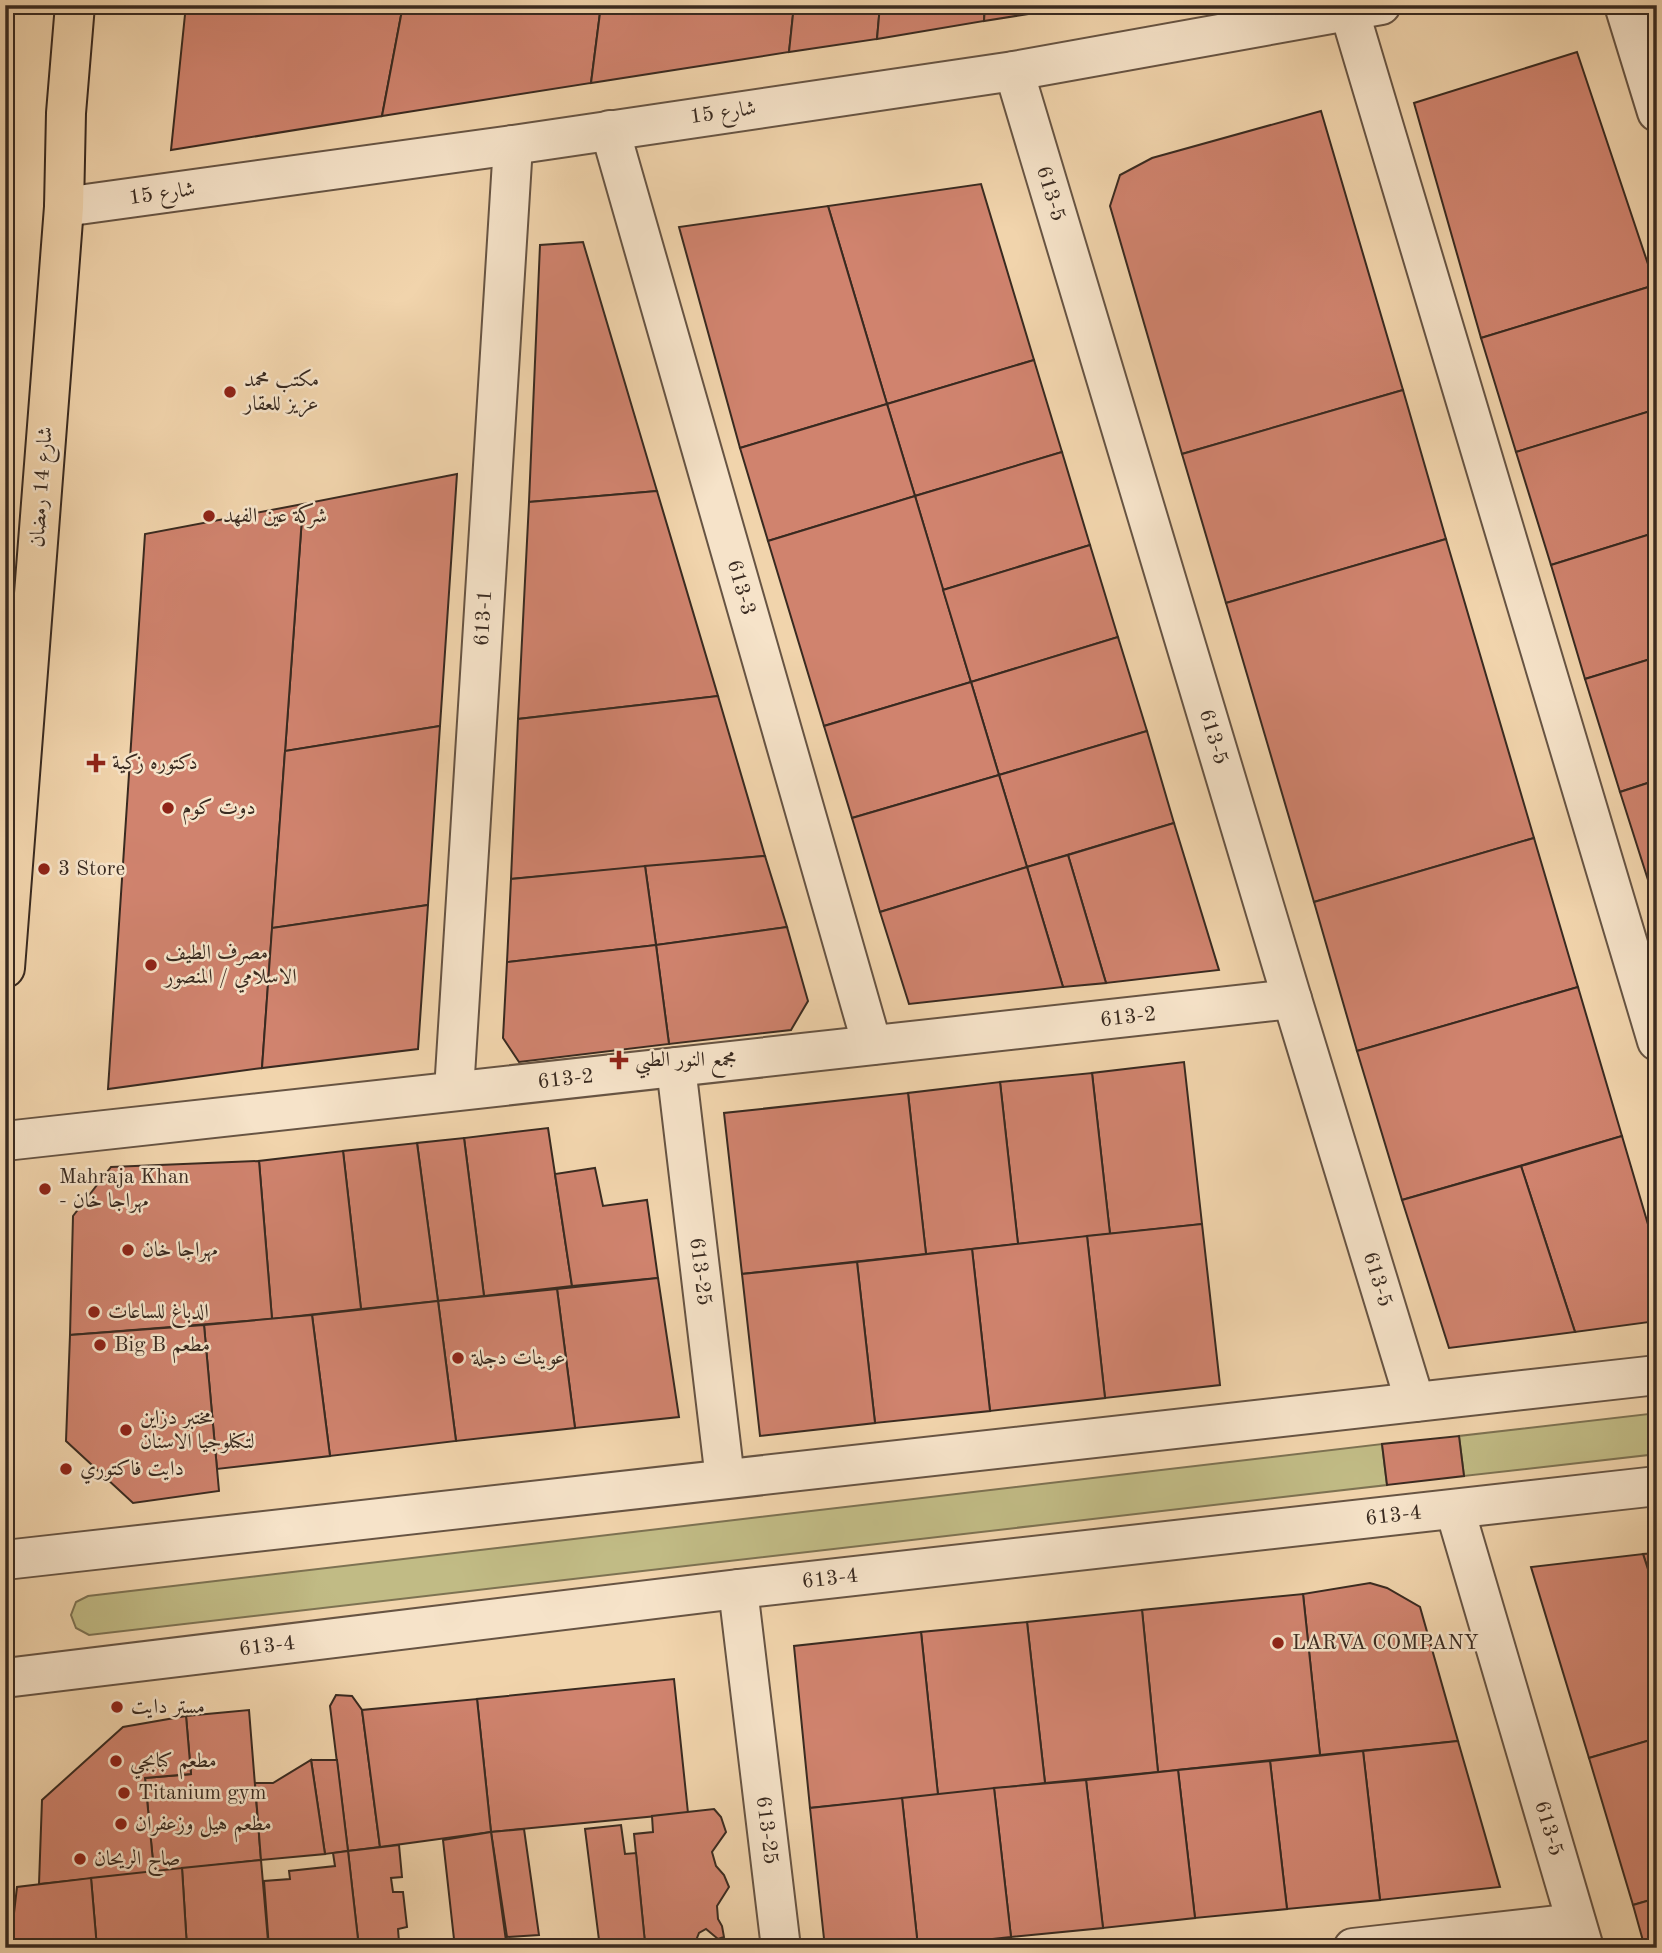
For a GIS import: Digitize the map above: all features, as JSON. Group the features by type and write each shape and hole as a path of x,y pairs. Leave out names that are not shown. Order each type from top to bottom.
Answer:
{"main road":[{"name":"شارع 14 رمضان","path":"5,968 64,207 66,113 75,5"}],"street":[{"path":"1624,5 1657,112"},
{"name":"شارع 15","path":"64,207 513,145 1014,71 1371,7"},
{"path":"1371,7 1657,1041"},
{"name":"613-5","path":"1014,71 1415,1402"},
{"name":"613-3","path":"610,130 872,1045"},
{"name":"613-1","path":"454,1091 513,145"},
{"name":"613-2","path":"5,1141 1292,999"},
{"name":"613-25","path":"676,1067 725,1479"},
{"path":"5,1560 1657,1375"},
{"name":"613-4","path":"5,1678 738,1589 1657,1486"},
{"name":"613-5","path":"1455,1510 1580,1935"},
{"name":"613-25","path":"738,1589 781,1948"},
{"path":"1353,1948 1580,1935"}],"shaded area":[{"path":"1657,1413 1657,1454 1464,1476 1459,1436"},
{"path":"1382,1444 1387,1485 89,1635 76,1628 71,1615 76,1602 88,1596"}],"building":[{"path":"186,5 403,5 382,116 171,150"},
{"path":"403,5 601,5 591,83 382,116"},
{"path":"601,5 794,5 789,52 591,83"},
{"path":"794,5 880,5 877,39 789,52"},
{"path":"880,5 985,5 984,21 877,39"},
{"path":"985,5 1085,5 984,21"},
{"path":"1577,52 1655,285 1481,338 1414,103"},
{"path":"1321,111 1403,390 1182,454 1110,206 1120,175 1152,158"},
{"path":"981,184 1034,360 887,404 828,206"},
{"path":"828,206 887,404 740,448 679,227"},
{"path":"583,242 657,491 529,502 540,245"},
{"path":"1655,285 1657,409 1516,452 1481,338"},
{"path":"1034,360 1062,452 915,496 887,404"},
{"path":"1403,390 1446,539 1226,603 1182,454"},
{"path":"887,404 915,496 768,541 740,448"},
{"path":"1657,409 1657,532 1551,565 1516,452"},
{"path":"1062,452 1090,545 943,590 915,496"},
{"path":"457,474 440,726 285,751 303,504"},
{"path":"657,491 718,696 518,719 529,502"},
{"path":"915,496 971,682 824,726 768,541"},
{"path":"303,504 262,1068 108,1089 145,534"},
{"path":"1657,532 1657,657 1585,679 1551,565"},
{"path":"1446,539 1534,838 1314,902 1226,603"},
{"path":"1090,545 1118,637 971,682 943,590"},
{"path":"1118,637 1147,731 999,775 971,682"},
{"path":"1657,657 1657,780 1620,792 1585,679"},
{"path":"971,682 999,775 852,818 824,726"},
{"path":"718,696 765,856 511,879 518,719"},
{"path":"440,726 428,905 272,928 285,751"},
{"path":"1147,731 1174,823 1027,867 999,775"},
{"path":"999,775 1027,867 880,912 852,818"},
{"path":"1657,780 1657,905 1656,905 1620,792"},
{"path":"1174,823 1219,970 1106,983 1068,855"},
{"path":"1534,838 1578,987 1357,1051 1314,902"},
{"path":"1068,855 1106,983 1063,987 1027,867"},
{"path":"765,856 787,927 656,945 645,866"},
{"path":"645,866 656,945 507,962 511,879"},
{"path":"1027,867 1063,987 909,1004 880,912"},
{"path":"428,905 418,1049 262,1068 272,928"},
{"path":"787,927 808,1001 791,1030 669,1044 656,945"},
{"path":"656,945 669,1044 519,1062 503,1038 507,962"},
{"path":"1578,987 1622,1136 1402,1200 1357,1051"},
{"path":"1184,1062 1202,1224 1110,1234 1092,1073"},
{"path":"1092,1073 1110,1234 1018,1244 1000,1082"},
{"path":"1000,1082 1018,1244 926,1254 908,1093"},
{"path":"908,1093 926,1254 742,1274 724,1113"},
{"path":"548,1128 572,1286 484,1296 464,1138"},
{"path":"1622,1136 1657,1255 1657,1321 1575,1332 1521,1166"},
{"path":"464,1138 484,1296 438,1301 417,1143"},
{"path":"417,1143 438,1301 361,1309 343,1151"},
{"path":"343,1151 361,1309 272,1319 259,1161"},
{"path":"259,1161 272,1319 70,1335 73,1216 111,1167"},
{"path":"1521,1166 1575,1332 1449,1348 1402,1200"},
{"path":"595,1168 603,1206 647,1200 658,1278 572,1286 555,1174"},
{"path":"1202,1224 1220,1385 1105,1398 1087,1236"},
{"path":"1087,1236 1105,1398 990,1411 972,1249"},
{"path":"972,1249 990,1411 875,1423 857,1262"},
{"path":"857,1262 875,1423 760,1436 742,1274"},
{"path":"658,1278 679,1417 575,1428 557,1289"},
{"path":"557,1289 575,1428 456,1441 438,1301"},
{"path":"438,1301 456,1441 330,1456 312,1315"},
{"path":"312,1315 330,1456 217,1469 204,1325"},
{"path":"204,1325 219,1491 133,1503 66,1441 70,1335"},
{"path":"1459,1436 1464,1476 1387,1485 1382,1444"},
{"path":"1657,1553 1657,1597 1643,1554"},
{"path":"1643,1554 1657,1597 1657,1738 1589,1758 1531,1567"},
{"path":"1370,1583 1387,1588 1420,1607 1458,1741 1320,1755 1303,1594"},
{"path":"1303,1594 1320,1755 1158,1772 1142,1610"},
{"path":"1142,1610 1158,1772 1045,1783 1027,1622"},
{"path":"1027,1622 1045,1783 938,1795 921,1632"},
{"path":"921,1632 938,1795 810,1808 794,1646"},
{"path":"674,1679 688,1813 491,1832 477,1699"},
{"path":"336,1695 352,1696 362,1710 380,1847 348,1851 330,1706"},
{"path":"477,1699 491,1832 380,1847 362,1710"},
{"path":"249,1710 261,1860 154,1872 145,1778 191,1774 186,1716"},
{"path":"186,1716 191,1774 145,1778 154,1872 39,1884 42,1800 123,1727"},
{"path":"1657,1738 1657,1898 1633,1905 1589,1758"},
{"path":"1458,1741 1500,1887 1380,1900 1363,1751"},
{"path":"1363,1751 1380,1900 1287,1909 1270,1761"},
{"path":"311,1760 337,1760 348,1851 325,1854"},
{"path":"311,1760 325,1854 261,1860 255,1783 273,1783"},
{"path":"1270,1761 1287,1909 1195,1918 1178,1770"},
{"path":"1178,1770 1195,1918 1103,1928 1086,1780"},
{"path":"1086,1780 1103,1928 1011,1937 994,1788"},
{"path":"994,1788 1011,1937 918,1947 902,1798"},
{"path":"902,1798 918,1947 825,1948 810,1808"},
{"path":"714,1809 721,1817 726,1832 712,1852 716,1866 729,1887 717,1906 724,1937 718,1939 706,1929 699,1933 693,1948 669,1948 665,1941 651,1940 645,1943 634,1834 653,1832 652,1816"},
{"path":"621,1825 625,1854 636,1853 645,1943 638,1948 600,1948 585,1829"},
{"path":"524,1829 539,1935 507,1937 491,1832"},
{"path":"491,1832 507,1948 455,1948 443,1840"},
{"path":"399,1845 402,1877 391,1878 393,1892 403,1892 407,1927 398,1929 399,1942 408,1940 409,1948 359,1948 348,1851"},
{"path":"348,1851 359,1948 269,1948 264,1881 290,1879 289,1871 335,1866 333,1853"},
{"path":"261,1860 268,1941 253,1942 254,1948 187,1948 182,1868"},
{"path":"182,1868 187,1948 97,1948 91,1878"},
{"path":"91,1878 97,1948 10,1948 17,1887"},
{"path":"1657,1898 1657,1948 1645,1948 1633,1905"}],"place":[{"name":"مكتب محمد عزيز للعقار","path":"230,392"},
{"name":"شركة عين الفهد","path":"209,516"},
{"name":"دكتوره زكية","path":"96,763"},
{"name":"دوت كوم","path":"168,808"},
{"name":"3 Store","path":"44,869"},
{"name":"مصرف الطيف الاسلامي / المنصور","path":"151,965"},
{"name":"مجمع النور الطبي","path":"619,1060"},
{"name":"Mahraja Khan - مهراجا خان","path":"45,1189"},
{"name":"مهراجا خان","path":"128,1250"},
{"name":"الدباغ للساعات","path":"94,1312"},
{"name":"Big B مطعم","path":"100,1345"},
{"name":"عوينات دجلة","path":"458,1358"},
{"name":"مختبر دزاين لتكنلوجيا الاسنان","path":"126,1430"},
{"name":"دايت فاكتوري","path":"66,1469"},
{"name":"LARVA COMPANY","path":"1278,1643"},
{"name":"مستر دايت","path":"117,1707"},
{"name":"مطعم كبابجي","path":"116,1761"},
{"name":"Titanium gym","path":"124,1793"},
{"name":"مطعم هيل وزعفران","path":"121,1824"},
{"name":"صاج الريحان","path":"80,1859"}]}
